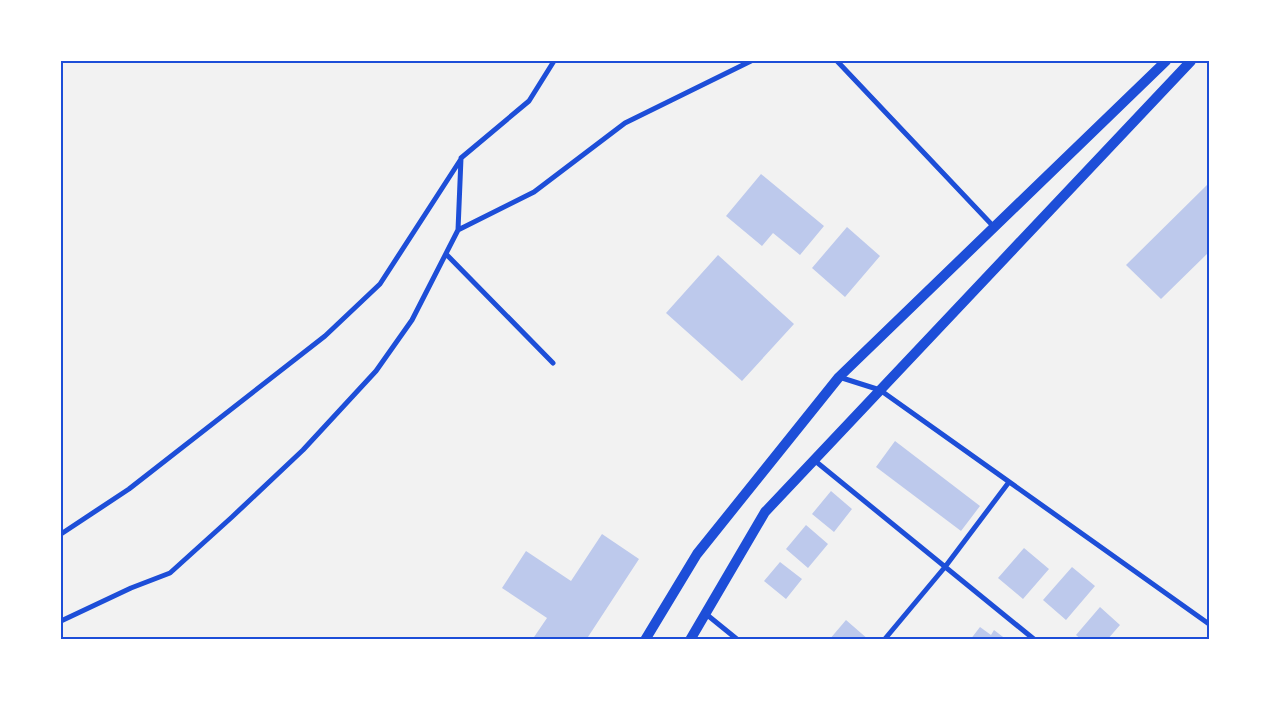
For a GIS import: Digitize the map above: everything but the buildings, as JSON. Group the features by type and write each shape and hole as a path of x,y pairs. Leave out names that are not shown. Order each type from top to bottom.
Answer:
{"main road":[{"path":"645,640 697,554 839,376 1166,61"},
{"path":"690,640 766,512 1191,61"}],"street":[{"path":"61,534 129,489 325,336 380,284 462,158 529,100 554,61"},
{"path":"458,230 534,192 625,123 751,61"},
{"path":"837,61 994,227"},
{"path":"61,621 131,588 170,573 289,463 376,371 412,320 458,230 462,158"},
{"path":"446,254 553,363"},
{"path":"839,376 880,390 1209,624"},
{"path":"814,460 1035,640"},
{"path":"884,640 945,567 1010,482"},
{"path":"706,613 738,640"}]}
